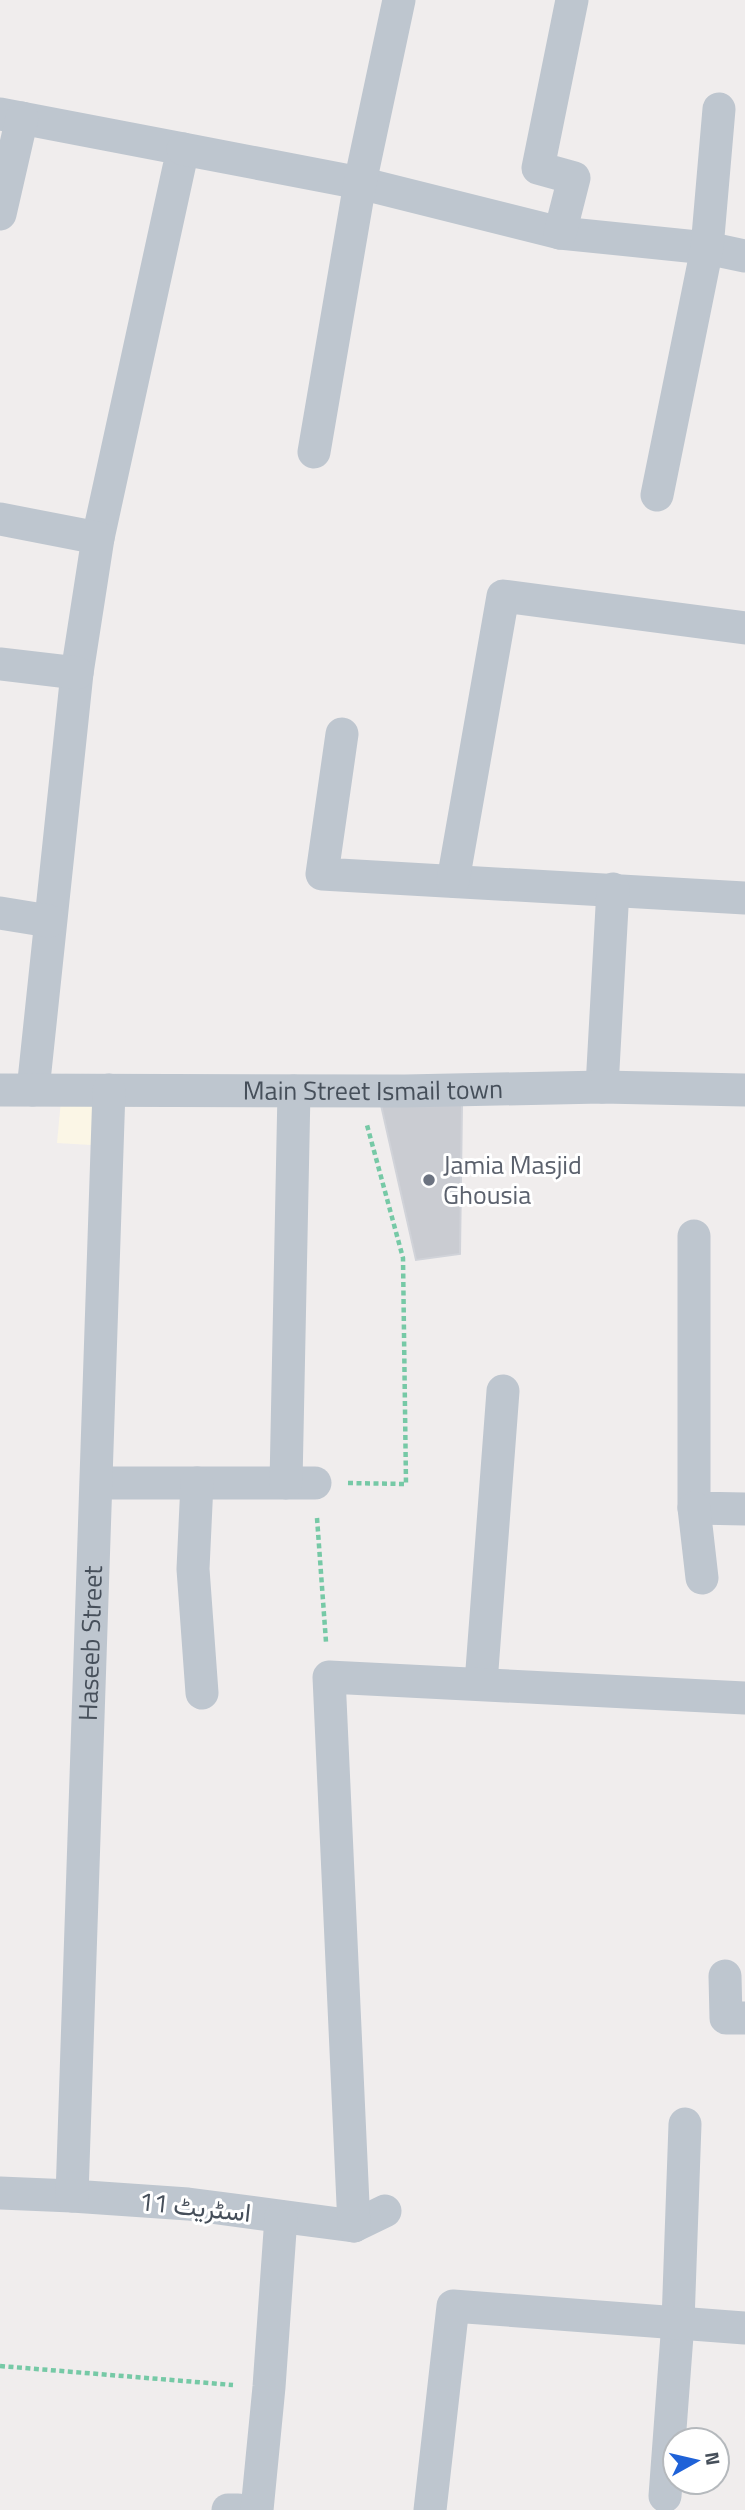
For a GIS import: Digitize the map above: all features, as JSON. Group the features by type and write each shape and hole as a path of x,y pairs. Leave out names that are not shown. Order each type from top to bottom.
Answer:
{"street":[{"path":"314,452 360,183 399,0"},
{"path":"560,233 574,178 538,168 572,0"},
{"path":"657,495 706,248 719,109"},
{"path":"0,214 11,116 360,183 560,233 706,248 745,256"},
{"path":"33,1090 77,673 98,538 183,149"},
{"path":"0,519 98,538"},
{"path":"453,881 503,596 745,628"},
{"path":"0,664 77,673"},
{"path":"342,734 322,874 745,898"},
{"path":"602,1087 613,890"},
{"path":"0,913 49,921"},
{"name":"Main Street Ismail town","path":"0,1090 358,1091 602,1087 745,1090"},
{"name":"Haseeb Street","path":"72,2196 109,1090"},
{"path":"97,1483 300,1483 293,1091"},
{"path":"694,1236 694,1508 702,1578"},
{"path":"481,1683 503,1391"},
{"path":"197,1483 193,1569 202,1693"},
{"path":"694,1508 745,1509"},
{"path":"385,2211 354,2226 329,1676 745,1698"},
{"path":"726,1976 726,2018 745,2018"},
{"path":"670,2426 678,2322 685,2124"},
{"name":"اسٹریٹ 11","path":"0,2193 188,2204 354,2226"},
{"path":"257,2510 281,2217"},
{"path":"430,2510 453,2306 745,2328"},
{"path":"228,2510 237,2510"}],"path":[{"path":"329,1676 300,1483 406,1484 403,1258 358,1091"},
{"path":"0,2366 269,2388"}],"shaded area":[{"path":"62,1090 109,1090 108,1146 57,1143"}],"building":[{"name":"Jamia Masjid Ghousia","path":"381,1105 462,1105 460,1254 416,1260"}],"place":[{"name":"Jamia Masjid Ghousia","path":"429,1180"}]}
